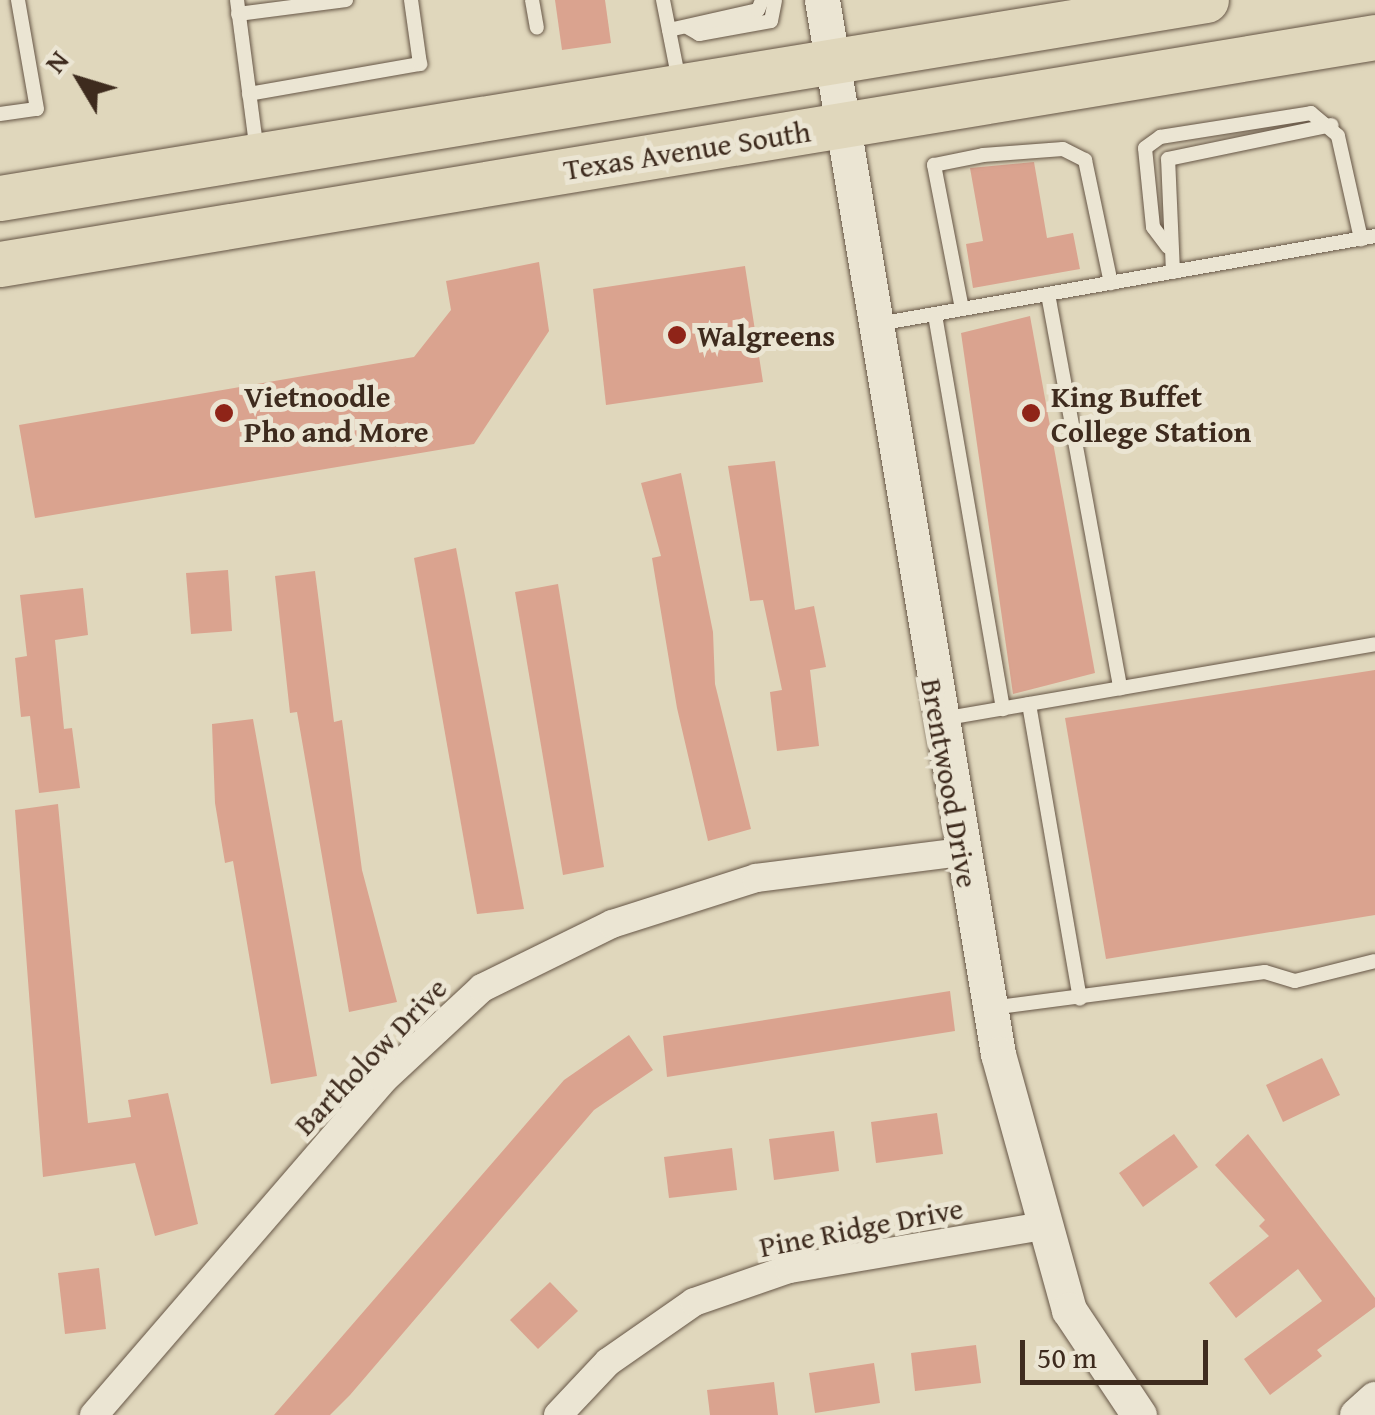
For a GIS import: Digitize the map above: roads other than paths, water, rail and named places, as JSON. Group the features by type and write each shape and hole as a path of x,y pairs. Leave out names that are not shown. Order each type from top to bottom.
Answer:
{"main road":[{"path":"0,198 1206,0"},
{"name":"Texas Avenue South","path":"0,264 1375,37"}],"street":[{"name":"Brentwood Drive","path":"822,0 839,125 990,1008 1042,1226 1070,1310 1138,1415"},
{"name":"Bartholow Drive","path":"94,1415 383,1080 482,988 612,924 756,878 962,852"},
{"name":"Pine Ridge Drive","path":"558,1415 608,1362 694,1302 789,1269 1042,1226"},
{"path":"1357,1415 1375,1398"}],"lane":[{"path":"0,114 37,109 18,0"},
{"path":"258,156 237,7 346,0"},
{"path":"249,94 420,64 412,0"},
{"path":"532,0 537,28"},
{"path":"663,0 680,87"},
{"path":"669,30 758,10 762,0"},
{"path":"687,27 699,34 771,21 776,0"},
{"path":"874,325 1368,238 1332,125 1311,112 1160,137 1145,148 1153,226 1168,247"},
{"path":"1172,272 1168,247 1175,219 1168,159 1332,125"},
{"path":"962,309 934,165 983,155 1063,149 1085,160 1111,283"},
{"path":"1048,294 1120,688"},
{"path":"935,314 1003,709"},
{"path":"940,720 1375,644"},
{"path":"1029,704 1080,999"},
{"path":"990,1008 1266,972 1294,981 1375,961"}],"place":[{"name":"Walgreens","path":"677,335"},
{"name":"Vietnoodle Pho and More","path":"224,413"},
{"name":"King Buffet College Station","path":"1031,413"}]}
